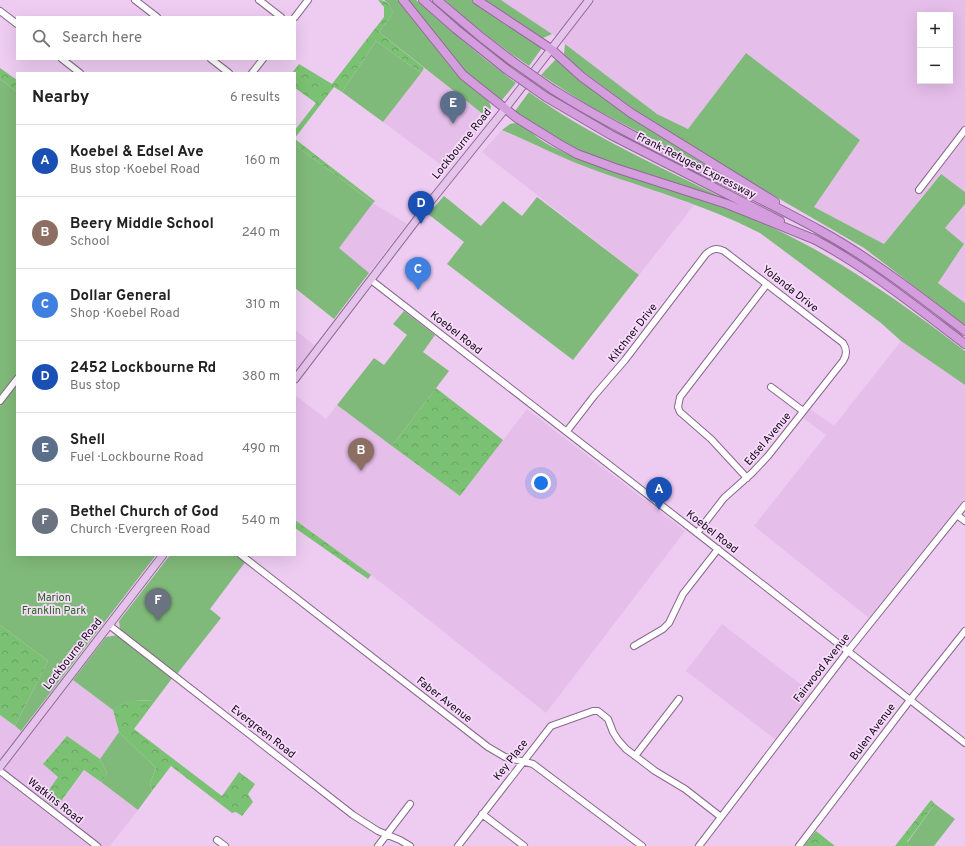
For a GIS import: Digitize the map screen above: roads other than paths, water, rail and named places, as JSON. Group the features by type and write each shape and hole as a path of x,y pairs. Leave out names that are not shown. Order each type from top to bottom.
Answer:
{"highway":[{"path":"403,0 463,75 505,109 541,134 577,154 615,168 727,204 816,240"},
{"name":"Frank-Refugee Expressway","path":"423,0 456,29 506,69 546,97 611,135 816,240 842,255 889,286 965,344"},
{"name":"Frank-Refugee Expressway","path":"437,0 512,61 552,89 613,125 821,231 880,268 965,331"},
{"path":"477,0 551,49 582,77 631,113 821,231"}],"main road":[{"name":"Lockbourne Road","path":"296,378 431,201 505,109 589,0"},
{"name":"Lockbourne Road","path":"0,767 162,556"}],"street":[{"path":"135,0 156,16"},
{"path":"259,0 280,16"},
{"path":"296,16 308,0"},
{"path":"0,11 16,23"},
{"path":"63,60 79,72"},
{"path":"212,60 228,72"},
{"path":"253,72 262,60"},
{"path":"919,190 965,130"},
{"name":"Yolanda Drive","path":"716,248 724,251 843,343 846,347 846,352"},
{"name":"Kitchner Drive","path":"567,431 594,396 625,360 706,254 710,250 716,248"},
{"name":"Koebel Road","path":"371,280 965,742"},
{"path":"747,478 711,439 684,416 678,407 678,402 680,397 767,284"},
{"name":"Edsel Avenue","path":"697,533 724,498 747,478 768,456 846,357 846,352"},
{"path":"0,401 16,380"},
{"path":"771,387 803,411"},
{"name":"Fairwood Avenue","path":"699,846 848,651 965,505"},
{"path":"957,515 965,521"},
{"path":"634,646 666,626 683,594 718,549"},
{"name":"Faber Avenue","path":"242,556 492,750 505,757 533,764 642,846"},
{"name":"Evergreen Road","path":"110,625 353,815 367,825 410,846"},
{"name":"Bulen Avenue","path":"799,846 910,700 965,631"},
{"path":"679,699 635,756 655,771 685,789 721,817"},
{"name":"Key Place","path":"458,846 551,726 588,712 598,712 608,719 618,740 635,756"},
{"name":"Watkins Road","path":"0,771 97,846"},
{"path":"378,846 410,804"},
{"path":"482,814 524,846"},
{"path":"217,840 225,846"}],"place":[{"name":"Shell","path":"453,124"},
{"name":"2452 Lockbourne Rd","path":"421,224"},
{"name":"Dollar General","path":"418,290"},
{"name":"Beery Middle School","path":"361,471"},
{"name":"Koebel & Edsel Ave","path":"659,510"},
{"name":"Bethel Church of God","path":"158,621"}],"park label":[{"name":"Marion Franklin Park","path":"54,604"}]}
